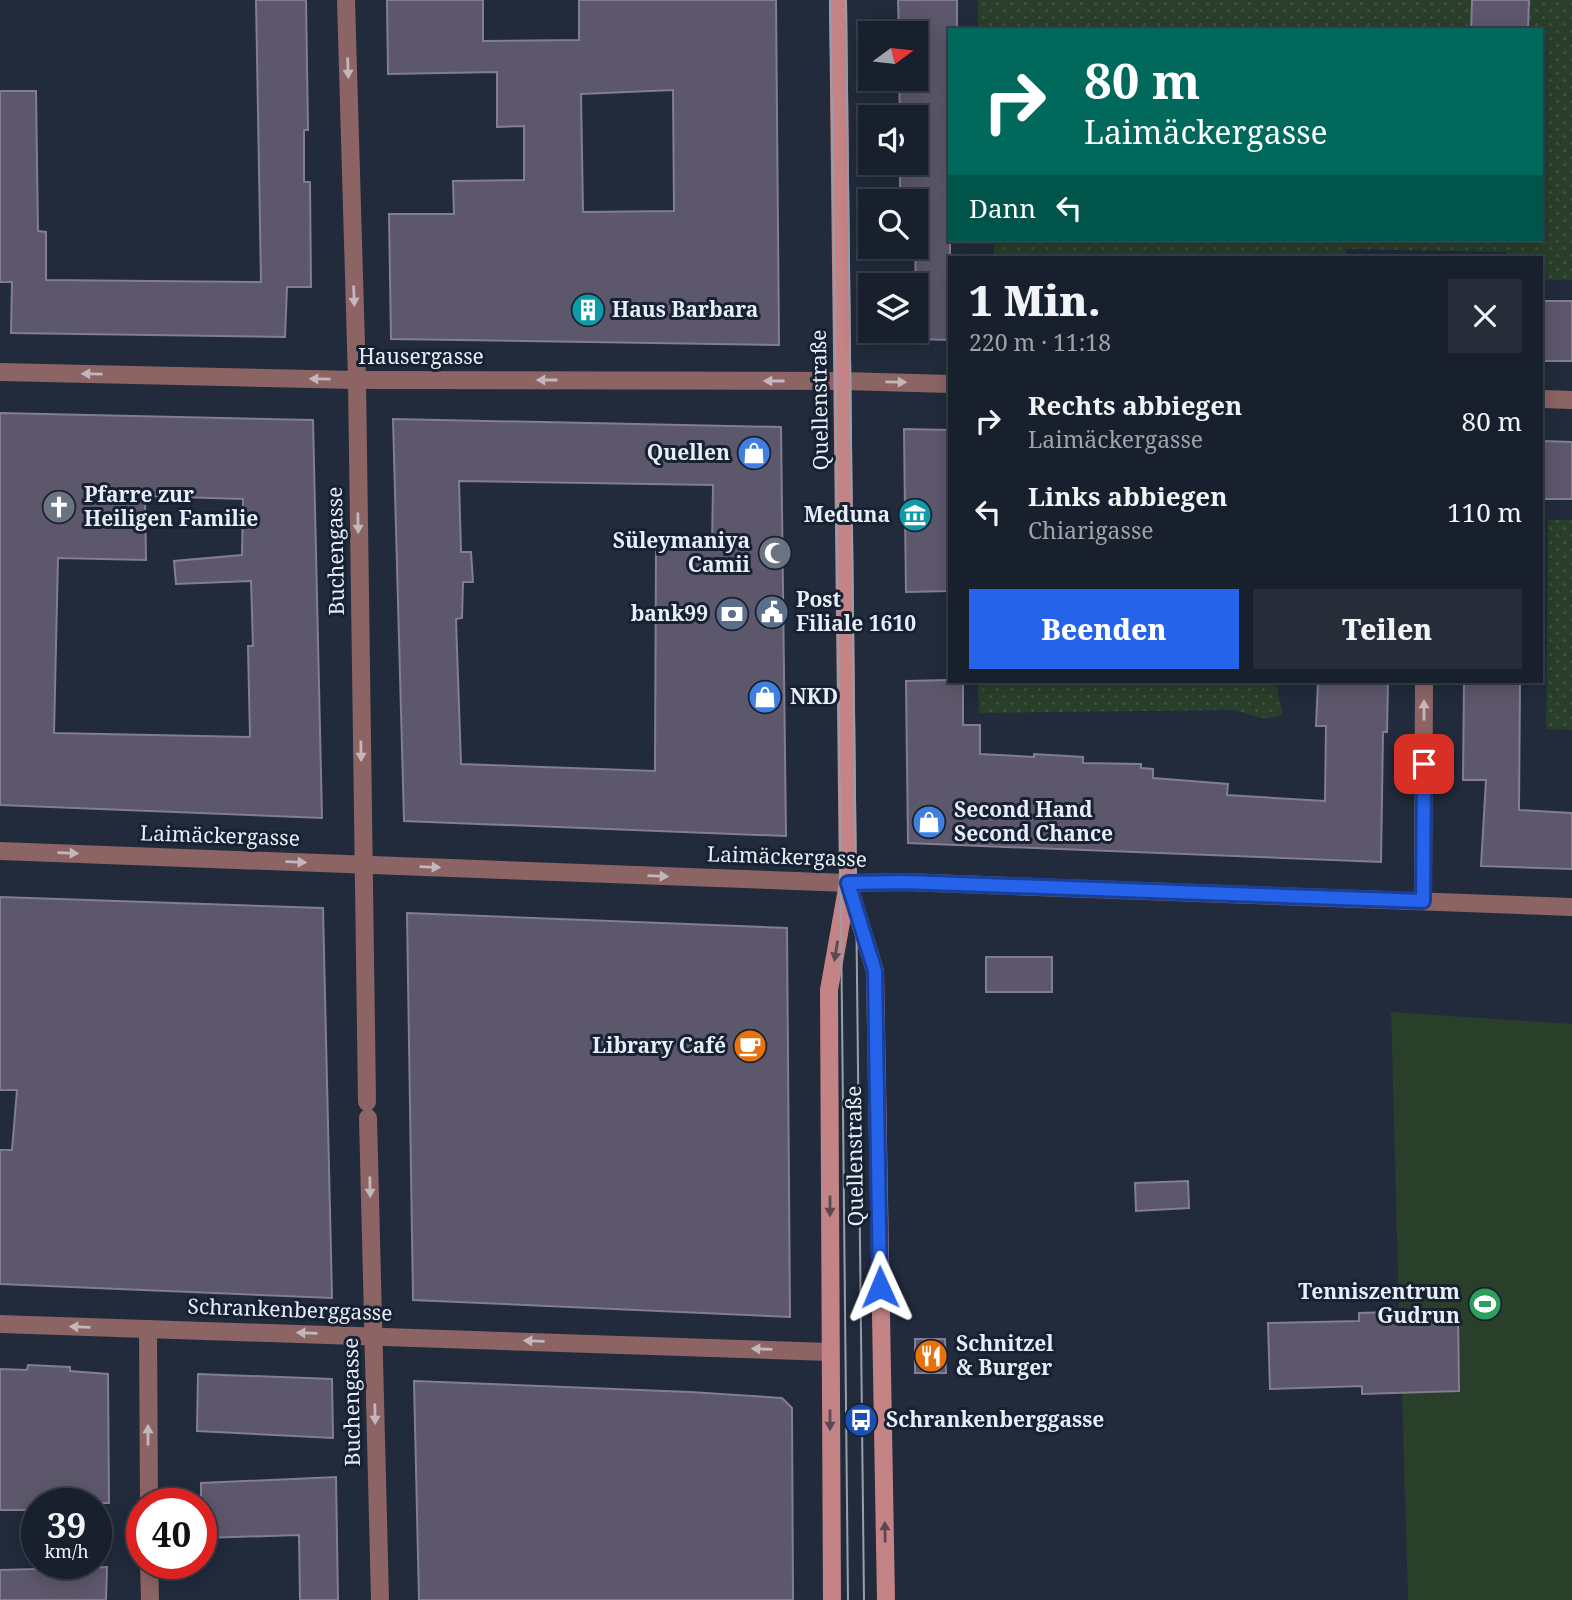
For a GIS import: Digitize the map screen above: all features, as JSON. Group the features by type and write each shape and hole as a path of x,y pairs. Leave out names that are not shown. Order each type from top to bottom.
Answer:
{"street":[{"name":"Buchengasse","path":"346,0 357,380 362,864 380,1600"},
{"name":"Quellenstraße","path":"831,1600 830,990 848,883 838,0"},
{"name":"Hausergasse","path":"0,372 357,380 843,381 948,384"},
{"path":"1543,399 1572,400"},
{"path":"1423,901 1424,683"},
{"name":"Laimäckergasse","path":"0,851 848,883 905,882 1572,906"},
{"name":"Quellenstraße","path":"848,883 875,971 886,1600"},
{"name":"Schrankenberggasse","path":"0,1324 830,1352"},
{"path":"148,1329 149,1488"},
{"path":"149,1579 150,1600"}],"green space":[{"path":"978,0 1572,0 1572,280 1543,280 1543,256 1507,256 1506,252 1346,249 1346,256 994,256 994,242 1543,242 1543,28 978,28"},
{"path":"1548,520 1572,520 1572,730 1546,729"},
{"path":"978,683 1275,683 1283,714 1268,718 1229,710 979,713"},
{"name":"Tenniszentrum Gudrun","path":"1391,1012 1572,1024 1572,1600 1408,1600 1402,1393 1459,1390 1458,1310 1399,1312"}],"building":[{"path":"256,0 306,0 308,130 304,130 304,182 310,182 311,287 287,287 285,337 11,333 12,282 0,282 0,91 36,91 38,231 46,232 46,280 261,282"},
{"path":"387,0 483,0 483,41 579,40 579,0 776,0 779,345 391,339 389,214 454,214 453,181 524,180 524,126 497,127 497,72 388,74","holes":["673,90 674,211 583,212 581,94"]},
{"path":"898,0 957,0 957,28 948,28 948,340 928,339 928,273 916,273 915,259 928,259 928,189 900,189 900,175 928,175 928,105 900,105 899,91 928,91 928,21 899,21"},
{"path":"1472,0 1529,0 1528,28 1471,28"},
{"path":"1543,301 1572,301 1572,361 1543,361"},
{"path":"0,413 313,420 322,818 0,805","holes":["145,496 243,499 242,555 174,561 176,584 251,581 253,646 248,646 250,737 54,733 58,558 146,560"]},
{"path":"393,419 781,427 786,836 404,821","holes":["459,481 713,485 712,546 656,546 655,771 461,764 456,619 462,618 463,582 473,582 471,552 461,552"]},
{"path":"904,429 948,430 948,591 906,592"},
{"path":"1543,441 1572,442 1572,499 1543,499"},
{"path":"948,680 948,683 963,683 963,725 980,725 980,754 1083,757 1083,763 1141,764 1141,768 1153,769 1153,778 1228,784 1227,795 1325,801 1326,726 1316,726 1318,683 1388,683 1387,732 1383,732 1381,862 908,843 906,681"},
{"path":"1464,683 1520,683 1519,810 1572,813 1572,869 1481,866 1486,780 1463,780"},
{"path":"0,897 323,908 332,1298 0,1284 0,1150 12,1150 17,1090 0,1090"},
{"path":"407,913 787,928 790,1317 413,1300"},
{"path":"986,957 1052,957 1052,992 986,992"},
{"path":"1188,1181 1189,1208 1136,1211 1135,1183"},
{"path":"1458,1310 1459,1391 1362,1394 1362,1386 1270,1389 1268,1323 1359,1321 1359,1313"},
{"path":"915,1339 945,1339 946,1373 915,1373"},
{"path":"28,1365 70,1367 70,1371 108,1374 109,1488 21,1488 21,1510 0,1510 0,1369 27,1370"},
{"path":"198,1374 332,1379 333,1438 197,1431"},
{"path":"414,1381 782,1398 792,1408 793,1600 419,1600"},
{"path":"336,1477 338,1600 300,1600 299,1535 217,1538 217,1488 201,1488 201,1483"},
{"path":"21,1569 21,1579 107,1579 106,1600 0,1600 0,1570"}],"tram line":[{"path":"830,0 848,1600"},
{"path":"846,0 864,1600"}],"place":[{"name":"Haus Barbara","path":"588,310"},
{"name":"Quellen","path":"754,453"},
{"name":"Pfarre zur Heiligen Familie","path":"59,507"},
{"name":"Meduna","path":"915,515"},
{"name":"Süleymaniya Camii","path":"775,553"},
{"name":"Post Filiale 1610","path":"772,612"},
{"name":"bank99","path":"732,614"},
{"name":"NKD","path":"765,697"},
{"name":"Second Hand Second Chance","path":"929,822"},
{"name":"Library Café","path":"750,1046"},
{"name":"Tenniszentrum Gudrun","path":"1485,1304"},
{"name":"Schnitzel & Burger","path":"931,1356"},
{"name":"Schrankenberggasse","path":"861,1420"}],"route":[{"path":"880,1287 875,971 848,883 905,882 1423,901 1424,764"}]}
